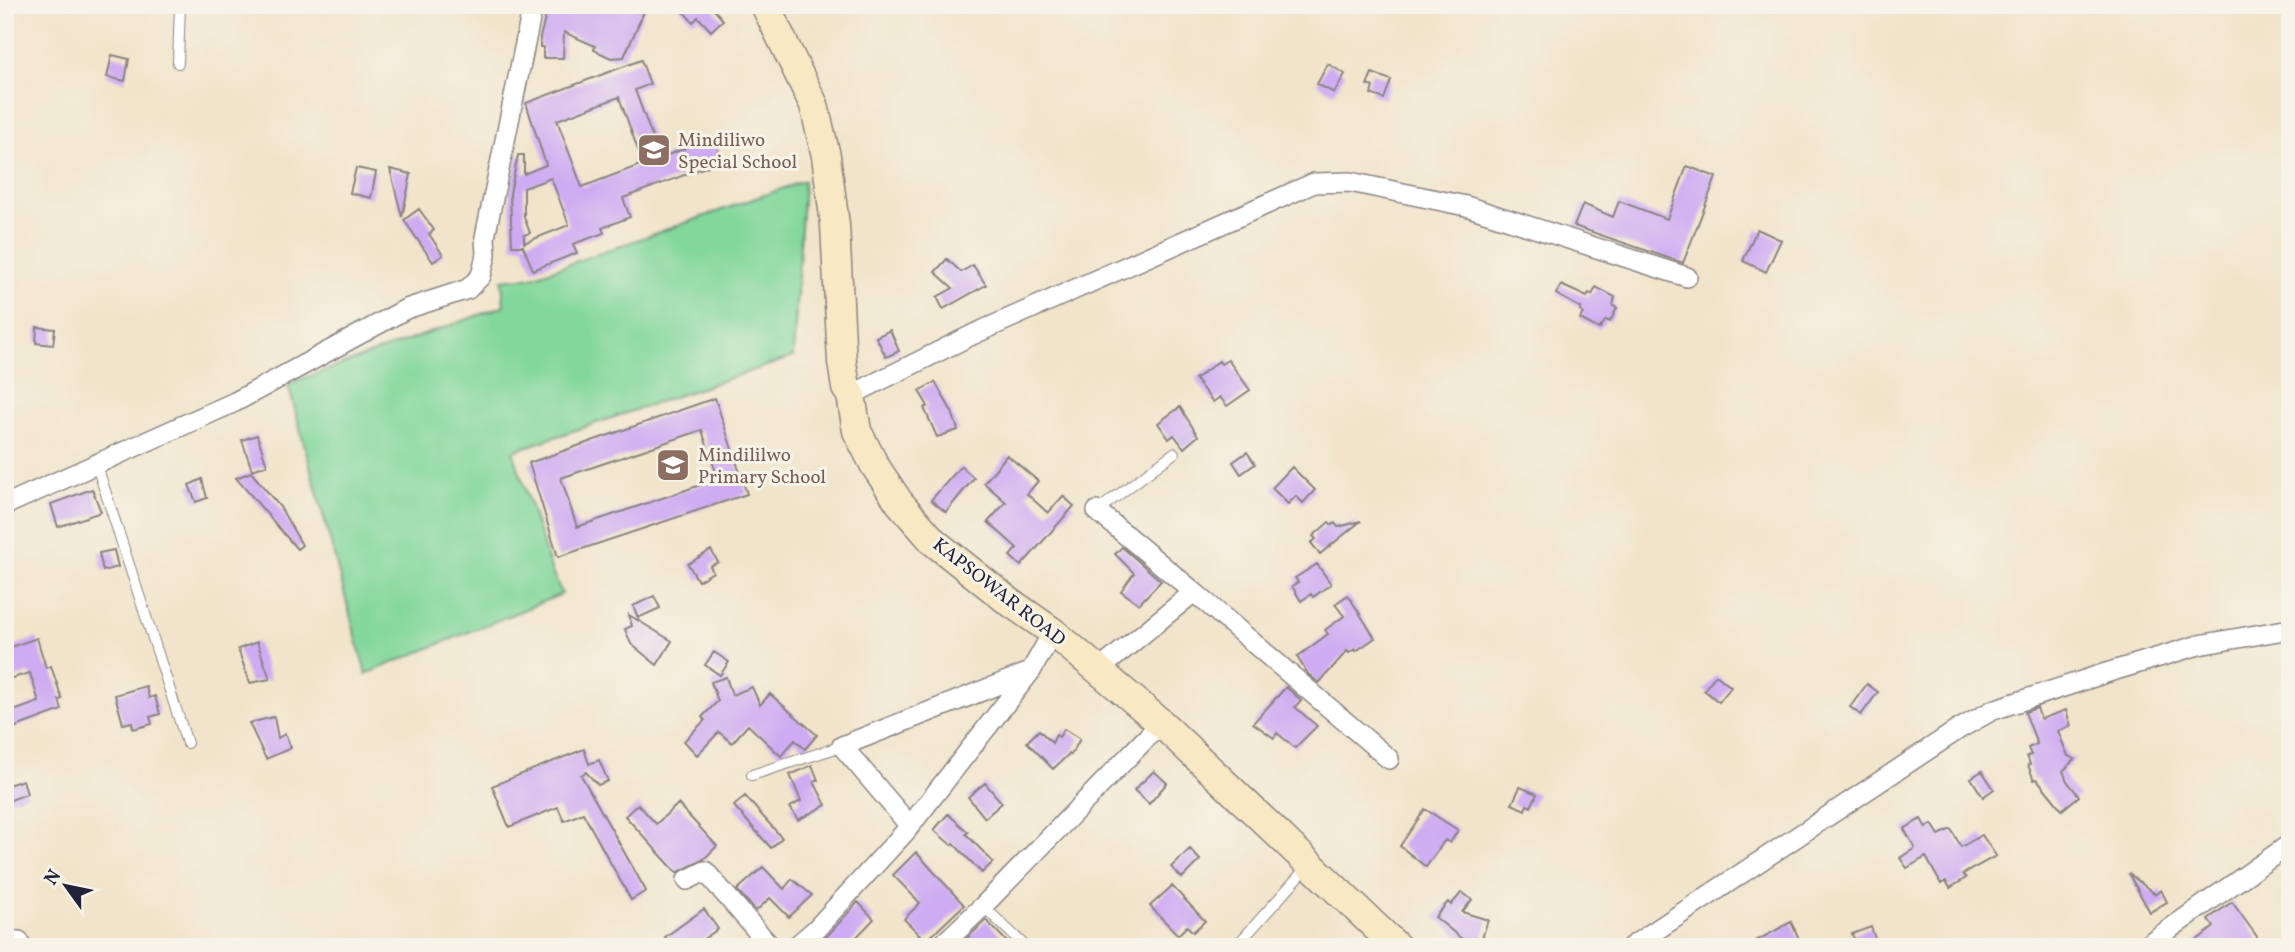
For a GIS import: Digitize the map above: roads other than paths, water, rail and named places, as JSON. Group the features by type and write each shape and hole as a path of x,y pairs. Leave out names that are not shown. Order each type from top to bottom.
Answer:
{"main road":[{"name":"KAPSOWAR ROAD","path":"765,5 814,105 826,156 835,225 842,362 846,388 851,395 857,431 898,502 934,542 1100,669 1161,723 1397,947"}],"street":[{"path":"5,505 235,402 406,309 468,289 481,276 486,255 485,237 533,5"},
{"path":"851,395 972,335 1314,183 1350,181 1466,206 1687,277"},
{"path":"1097,510 1389,759"},
{"path":"1100,669 1194,592"},
{"path":"1631,947 1993,710 2199,645 2290,629"},
{"path":"795,947 816,929 910,826 1031,671 1053,632"},
{"path":"910,826 842,746 1031,671"},
{"path":"940,947 1161,723"},
{"path":"2144,947 2290,844"},
{"path":"687,880 705,871 771,947"},
{"path":"5,942 19,942 20,947"}],"lane":[{"path":"178,63 180,5"},
{"path":"1097,510 1174,453"},
{"path":"96,463 187,743"},
{"path":"752,775 842,746"},
{"path":"1240,942 1309,865"},
{"path":"983,906 1026,947"}],"place":[{"name":"Mindiliwo Special School","path":"654,150"},
{"name":"Mindililwo Primary School","path":"673,465"}]}
